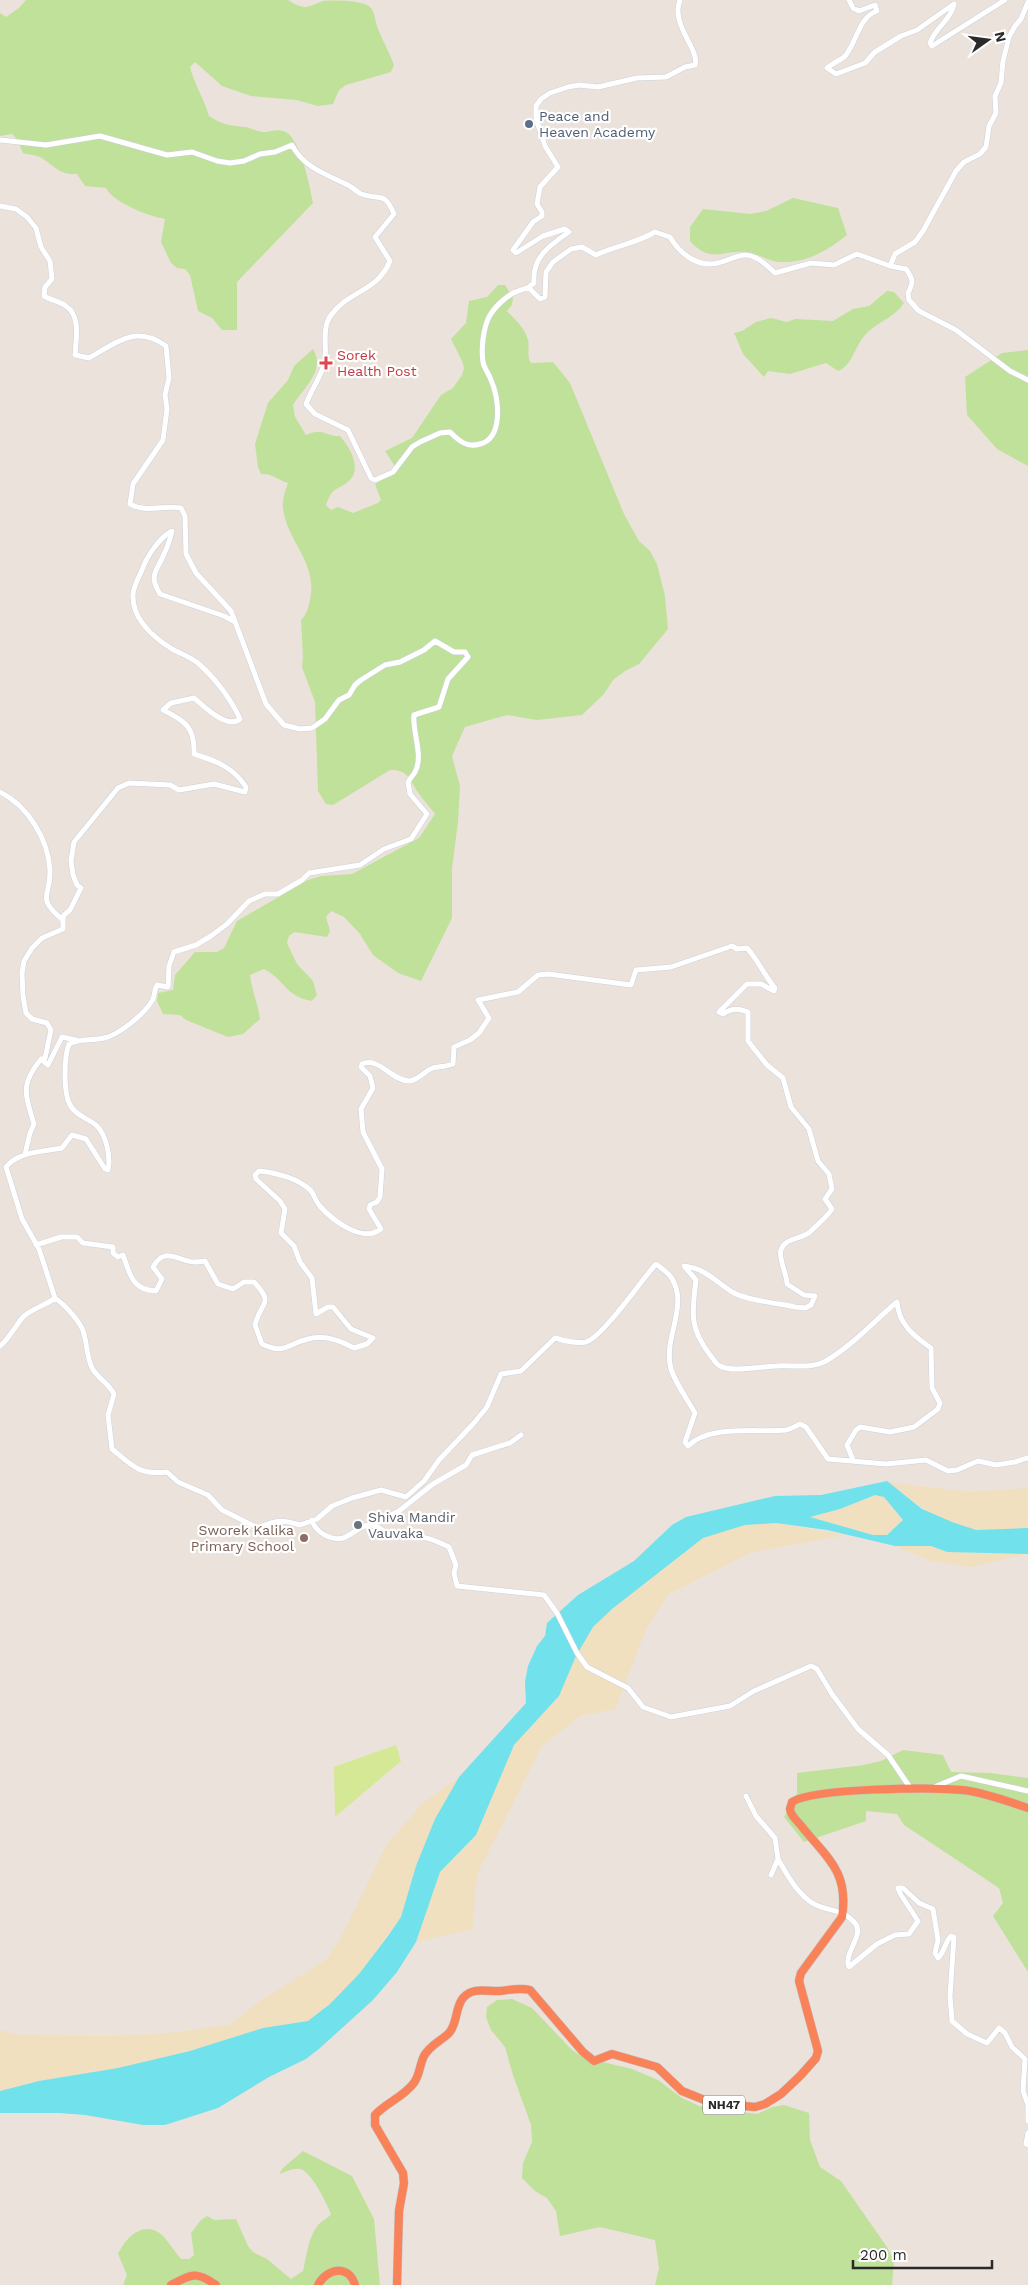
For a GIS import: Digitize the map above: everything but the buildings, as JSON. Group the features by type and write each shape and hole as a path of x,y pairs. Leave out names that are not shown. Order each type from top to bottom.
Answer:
{"highway":[{"name":"NH47","path":"397,2285 402,2173 375,2125 375,2115 381,2108 412,2086 418,2078 424,2056 432,2046 450,2032 463,1998 475,1991 498,1991 520,1988 530,1990 583,2052 594,2061 612,2054 657,2067 682,2091 712,2103 755,2107 765,2104 781,2094 816,2058 818,2045 799,1981 801,1973 842,1917 841,1882 838,1873 829,1856 794,1818 790,1805 796,1799 803,1797 877,1789 930,1789 964,1790 1028,1808"},
{"path":"318,2285 330,2272 340,2270 348,2273 355,2285"},
{"path":"171,2285 191,2274 198,2275 216,2285"}],"street":[{"path":"0,140 46,145 100,136 167,155 192,152 217,162 230,163 244,161 292,146 303,161 326,175 361,194 382,196 389,202 394,214 375,238 390,261 388,268 368,289 341,304 330,315 324,344 325,364 306,404 315,414 348,430 371,478 375,480 393,472 412,448 420,442 440,433 450,432 458,440 472,446 484,443 496,428 498,412 492,380 483,364 484,337 490,316 509,295 529,288 534,283 533,270 537,260 569,232 565,229 558,231 543,236 516,253 513,250 533,222 542,216 542,212 537,204 540,187 558,167 543,139 536,119 536,106 541,98 568,87 602,86 637,78 666,77 685,67 695,66 696,57 684,37 678,16 680,0"},
{"path":"849,0 853,8 860,11 875,5 877,11 870,13 864,20 847,54 827,68 836,74 865,63 875,52 900,36 917,30 954,4 952,13 932,38 930,43 932,46 1005,0"},
{"path":"890,266 895,254 915,242 956,171 964,162 980,154 986,147 989,126 996,113 995,96 1001,83 1003,62 1009,37 1021,19 1028,2"},
{"path":"0,206 16,210 27,217 36,228 41,247 50,261 52,279 45,287 44,296 66,306 71,311 77,328 75,355 89,358 116,342 136,336 156,339 166,346 169,378 165,395 167,409 164,440 133,484 130,504 138,508 168,506 181,508 185,516 186,554 196,573 231,611 266,704 284,726 300,729 312,728 325,719 339,700 349,695 355,685 375,670 385,664 400,662 424,650 435,641 454,652 465,652 468,657 448,679 439,707 414,715 414,734 418,757 416,771 408,782 410,794 427,814 411,839 384,849 360,864 308,873 302,880 278,894 266,894 249,901 227,924 212,936 196,945 174,952 169,966 168,987 157,985 153,991 154,997 148,1006 127,1027 107,1038 76,1040 62,1037 48,1065 42,1059"},
{"path":"529,288 540,299 545,298 546,272 548,267 571,249 582,247 596,255 611,248 638,241 655,232 670,237 674,245 692,261 716,264 744,255 756,257 775,273 811,263 834,265 857,254 890,266 906,269 913,278 913,284 908,293 909,300 919,311 956,330 1010,371 1028,380"},
{"path":"25,1154 34,1124 25,1090 28,1076 45,1058 51,1030 47,1023 29,1017 24,1009 23,967 28,953 42,938 63,929 64,914 70,910 81,888 77,885 73,875 71,861 74,842 118,788 129,783 170,785 178,790 214,784 245,792 246,787 238,775 225,765 194,754 195,739 190,727 163,710 171,703 194,698 225,721 235,722 240,719 218,684 207,671 197,662 172,649 154,635 135,614 132,594 143,567 166,534 172,531 164,555 153,574 154,585 160,594 236,622"},
{"path":"0,792 10,797 36,826 47,850 50,872 46,892 47,902 63,920"},
{"path":"36,1245 61,1237 77,1237 83,1243 113,1247 114,1253 118,1257 124,1255 128,1275 133,1281 150,1291 156,1291 162,1279 153,1267 156,1261 164,1255 174,1255 193,1262 205,1261 218,1284 233,1289 244,1282 254,1282 266,1296 266,1301 256,1325 262,1344 283,1350 307,1339 337,1339 354,1348 367,1344 373,1338 351,1329 333,1307 328,1307 316,1314 312,1278 300,1262 294,1246 281,1233 285,1209 280,1201 256,1179 255,1175 259,1171 271,1172 298,1182 311,1190 317,1203 330,1218 348,1229 366,1233 378,1232 382,1229 369,1209 370,1205 377,1202 380,1197 382,1169 363,1132 361,1109 373,1088 370,1076 361,1067 362,1064 370,1062 385,1069 398,1079 408,1080 417,1079 431,1068 450,1066 453,1064 454,1047 470,1040 489,1018 478,1000 518,992 538,976 548,974 631,985 636,970 671,967 732,946 738,949 747,948 756,958 775,988 771,991 766,985 747,984 719,1012 722,1014 731,1009 741,1009 748,1012 748,1040 767,1066 783,1078 791,1107 809,1129 818,1161 829,1174 832,1189 825,1199 832,1209 810,1233 784,1244 780,1250 782,1263 787,1273 787,1284 804,1295 814,1296 811,1305 805,1308 795,1307 735,1294 712,1275 694,1267 684,1266 696,1280 692,1308 693,1325 706,1350 719,1366 730,1369 778,1366 802,1367 824,1362 857,1340 874,1321 897,1302 897,1308 908,1331 932,1348 932,1388 934,1395 940,1403 938,1409 914,1427 890,1432 860,1427 847,1445 854,1460"},
{"path":"76,1040 69,1044 65,1060 69,1104 78,1115 96,1126 103,1136 110,1163 108,1170 105,1170 100,1164 95,1151 86,1139 72,1135 62,1148 25,1154 11,1161 6,1167 22,1219 36,1245 55,1298 67,1308 84,1332 91,1366 98,1378 111,1388 114,1394 108,1414 112,1449 135,1469 152,1474 167,1472 178,1482 208,1495 222,1510 258,1528 272,1522 284,1520 300,1526 332,1506 352,1498 382,1490 406,1497 424,1481 439,1460 487,1407 501,1374 521,1371 556,1338 574,1342 588,1342 599,1333 635,1292 646,1274 656,1264 671,1277 678,1299 676,1324 668,1345 669,1360 670,1367 694,1413 685,1442 688,1446 695,1440 713,1435 745,1430 788,1430 800,1424 806,1427 828,1459 886,1464 926,1460 948,1471 957,1470 978,1461 996,1465 1028,1458"},
{"path":"0,1346 12,1334 22,1318 32,1310 55,1298"},
{"path":"312,1520 314,1527 323,1534 334,1538 344,1538 399,1511 433,1484 466,1464 472,1455 510,1443 521,1435"},
{"path":"370,1525 380,1526 387,1533 418,1536 449,1547 456,1565 454,1573 457,1586 544,1595 557,1613 586,1667 628,1688 643,1707 671,1718 730,1706 754,1691 794,1672 811,1666 818,1669 840,1705 858,1729 888,1756 911,1789"},
{"path":"930,1789 961,1776 1028,1790"},
{"path":"746,1796 756,1816 775,1838 778,1859 796,1888 817,1905 842,1912 856,1924 858,1931 849,1955 847,1963 849,1967 876,1944 895,1935 909,1934 918,1921 900,1895 898,1888 903,1888 919,1903 933,1909 938,1940 935,1953 938,1958 943,1953 948,1939 952,1936 954,1937 950,1996 952,2021 967,2034 987,2043 999,2028 1005,2033 1012,2047 1025,2059 1023,2091 1028,2106 1028,2121"},
{"path":"771,1875 778,1859"},
{"path":"1028,2134 1026,2139 1026,2144 1028,2145"}],"green space":[{"path":"26,0 288,0 302,7 323,1 341,1 362,3 371,8 394,65 391,72 346,85 339,90 333,104 318,106 296,100 251,96 222,86 195,62 190,67 209,116 231,125 261,132 281,130 289,134 299,151 313,203 237,282 237,330 222,330 212,318 198,311 190,275 185,269 177,268 171,263 161,242 165,219 132,208 116,199 106,188 85,186 77,174 62,172 41,158 23,153 17,139 12,134 0,136 0,13 6,17 19,8"},
{"path":"793,198 838,208 847,235 816,255 790,262 776,262 747,252 710,254 697,248 690,241 690,227 703,209 750,214 766,211"},
{"path":"498,285 505,285 513,298 512,305 507,311 527,336 531,363 553,362 570,383 624,514 639,541 650,551 657,564 665,596 668,629 639,664 613,680 604,694 582,715 537,720 507,715 465,727 452,756 460,786 452,869 452,918 421,981 398,973 373,955 360,934 344,917 331,911 326,917 330,931 327,937 294,932 289,936 287,943 297,964 313,981 317,995 312,1001 296,996 277,978 264,969 250,975 260,1019 243,1034 228,1037 186,1020 180,1015 163,1014 157,1001 158,993 173,990 175,975 195,952 217,952 224,948 237,921 308,880 321,876 352,874 419,838 435,814 410,779 404,773 396,770 390,770 333,805 326,804 318,791 315,702 302,667 301,620 306,613 310,600 310,575 290,532 283,509 283,499 288,483 272,476 261,474 258,467 255,444 268,403 288,380 294,366 313,349 317,364 308,385 293,405 295,417 306,435 320,432 340,436 353,457 355,469 350,480 331,494 326,505 331,510 338,507 353,513 378,503 381,500 375,484 398,471 385,451 412,438 441,395 453,388 462,375 464,368 462,361 451,339 466,323 469,301 487,297"},
{"path":"887,291 894,292 904,303 895,313 865,335 847,365 838,371 826,363 790,374 768,371 764,377 743,354 734,333 742,331 756,322 771,318 787,322 795,319 833,321 853,309 869,306"},
{"path":"1028,350 1028,466 997,449 967,415 965,377 1002,353"},
{"path":"396,1745 401,1761 335,1817 334,1767"},
{"path":"903,1750 943,1755 951,1772 990,1773 1028,1778 1028,1972 993,1916 1003,1903 999,1888 904,1825 897,1814 866,1811 866,1821 804,1842 784,1817 797,1793 797,1773 864,1765 881,1761"},
{"path":"512,1999 532,2008 572,2050 582,2057 632,2069 658,2080 682,2098 699,2106 757,2114 772,2107 784,2105 809,2113 810,2140 820,2167 841,2181 887,2247 894,2261 892,2285 655,2285 659,2268 655,2240 600,2227 560,2236 556,2211 547,2198 535,2191 522,2178 523,2163 532,2142 531,2125 505,2047 491,2030 486,2017 487,2007 497,2000"},
{"path":"303,2151 352,2176 374,2219 380,2285 123,2285 127,2275 118,2254 131,2236 137,2232 150,2229 164,2237 181,2259 189,2259 194,2255 191,2233 201,2220 207,2216 214,2220 236,2219 248,2246 253,2252 267,2259 291,2279 303,2271 312,2234 319,2224 331,2214 323,2197 307,2173 300,2169 294,2169 279,2174 283,2168"}],"sand":[{"path":"889,1482 969,1492 1028,1488 1028,1528 983,1531 965,1528 941,1519"},
{"path":"875,1495 884,1497 903,1520 887,1535 873,1535 809,1517 840,1509"},
{"path":"776,1523 846,1535 752,1552 669,1594 646,1630 615,1709 580,1716 542,1746 479,1871 475,1892 473,1929 416,1942 440,1872 476,1835 514,1745 559,1696 577,1653 593,1627 612,1609 703,1538 745,1525"},
{"path":"895,1546 931,1546 947,1552 1028,1554 971,1567 931,1561"},
{"path":"459,1777 435,1819 416,1866 401,1917 359,1974 330,2004 308,2021 263,2028 190,2051 118,2068 39,2081 0,2091 0,2030 21,2035 106,2036 160,2034 229,2025 260,2001 327,1959 344,1931 386,1845 423,1803"}],"water":[{"path":"887,1481 922,1509 976,1530 1028,1528 1028,1554 947,1552 931,1546 895,1546 827,1530 776,1523 745,1525 703,1538 612,1609 593,1627 576,1656 559,1696 514,1745 476,1835 440,1872 416,1942 397,1972 373,2000 320,2048 306,2059 269,2077 218,2108 165,2125 143,2125 85,2115 59,2113 0,2113 0,2091 39,2081 118,2068 190,2051 263,2028 308,2021 330,2004 359,1974 401,1917 416,1866 435,1819 459,1777 526,1703 525,1682 528,1666 537,1646 545,1636 547,1623 578,1595 634,1561 672,1525 686,1517 775,1496 821,1495","holes":["875,1495 884,1497 903,1520 887,1535 873,1535 810,1517 840,1509"]}],"place":[{"name":"Peace and Heaven Academy","path":"529,124"},
{"name":"Sorek Health Post","path":"326,363"},
{"name":"Shiva Mandir Vauvaka","path":"358,1525"},
{"name":"Sworek Kalika Primary School","path":"304,1538"}]}
